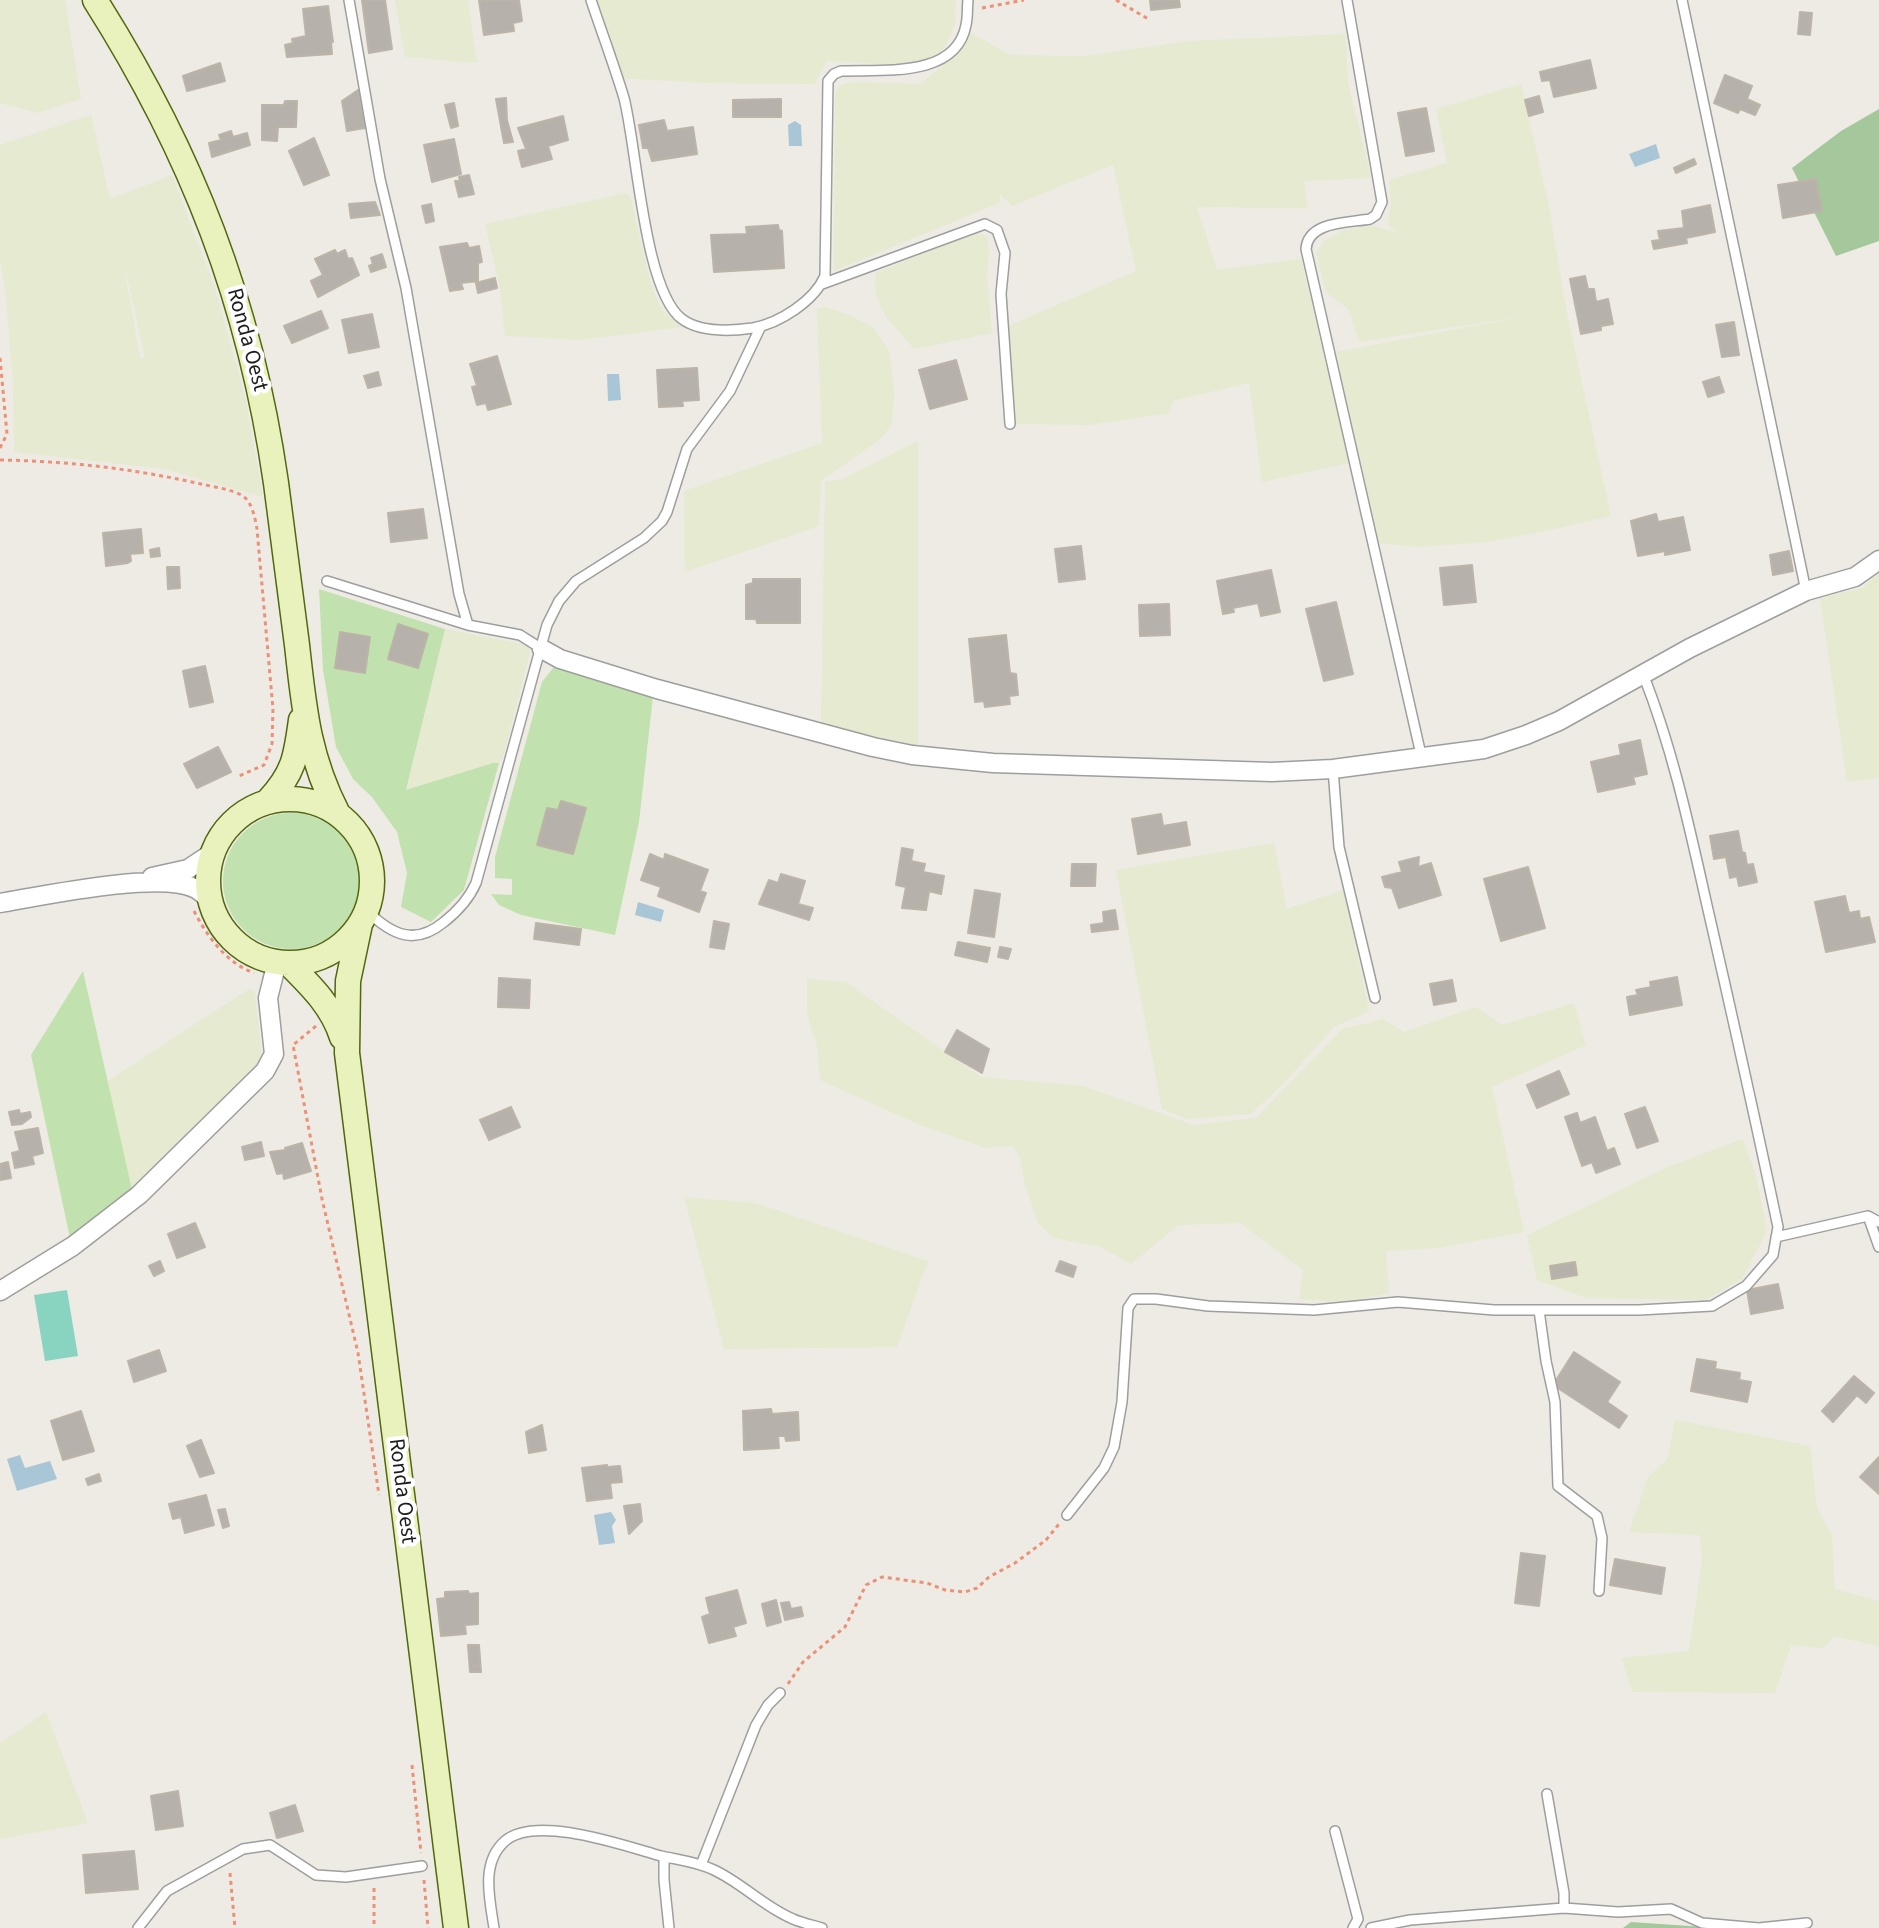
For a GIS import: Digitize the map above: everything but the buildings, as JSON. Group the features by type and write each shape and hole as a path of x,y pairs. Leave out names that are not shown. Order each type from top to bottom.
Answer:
{"main road":[{"name":"Ronda Oest","path":"95,0 145,81 176,142 201,197 233,287 264,408 278,496 303,710 319,773 338,814"},
{"name":"Ronda Oest","path":"268,801 285,782 295,760 303,710"},
{"path":"292,798 316,803 338,814 354,829 365,847 372,868 372,890 363,918 341,946 316,959 279,968 258,957 234,940 200,901 207,883 212,853 220,835 233,820 268,801 292,798"},
{"name":"Ronda Oest","path":"363,918 348,981 347,1053 456,1928"},
{"name":"Ronda Oest","path":"279,968 309,984 335,1016 347,1053"}],"street":[{"path":"542,649 560,659 657,689 912,755 1007,764 1272,772 1333,769 1484,749 1526,735 1559,721 1643,674 1806,591 1855,577 1879,560"},
{"path":"142,882 157,875 188,869 212,853"},
{"path":"0,903 142,882 196,888 200,901"},
{"path":"0,1291 73,1246 139,1195 265,1071 274,1054 268,998 279,968"}],"lane":[{"path":"349,0 380,179 406,288 459,594 468,625"},
{"path":"591,0 624,100 659,287 683,320 700,327 738,330 761,326 806,301 822,284 825,276 828,81 841,71 935,63 963,36 968,0"},
{"path":"1347,0 1382,202 1376,215 1370,219 1318,229 1307,241 1306,249 1422,759"},
{"path":"1682,0 1806,591"},
{"path":"822,284 985,224 997,230 1005,253 1001,294 1010,424"},
{"path":"363,918 406,936 424,936 449,918 470,897 551,616 566,589 644,538 662,521 687,449 730,391 761,326"},
{"path":"327,581 468,625 520,635 542,649"},
{"path":"1067,1515 1104,1468 1114,1447 1122,1402 1128,1308 1134,1299 1208,1306 1314,1310 1398,1302 1494,1310 1639,1310 1712,1306 1746,1286 1773,1255 1778,1227 1691,834 1657,708 1643,674"},
{"path":"1333,769 1339,847 1375,998"},
{"path":"1776,1237 1868,1216 1879,1222"},
{"path":"1868,1216 1879,1247"},
{"path":"1539,1310 1555,1402 1558,1486 1597,1516 1602,1538 1599,1591"},
{"path":"701,1865 756,1725 780,1693"},
{"path":"1547,1794 1564,1908"},
{"path":"1335,1831 1358,1919 1353,1928"},
{"path":"494,1928 487,1887 499,1847 517,1833 558,1832 701,1865 728,1877 791,1918 822,1928"},
{"path":"138,1928 167,1891 243,1849 270,1845 316,1875 346,1877 422,1866"},
{"path":"664,1857 669,1928"},
{"path":"1371,1928 1410,1920 1564,1908 1618,1912 1671,1909 1702,1923 1759,1928 1807,1923"}],"path":[{"path":"967,12 998,3 1024,0"},
{"path":"1116,0 1150,20"},
{"path":"0,358 7,434 0,448"},
{"path":"0,460 59,461 160,475 245,497 257,529 273,709 272,744 264,765 239,776"},
{"path":"200,901 202,926 220,950 242,969 279,968"},
{"path":"322,1021 293,1045 322,1199 355,1340 380,1504"},
{"path":"780,1693 803,1662 845,1627 866,1585 882,1577 927,1583 945,1590 965,1592 977,1588 1046,1540 1067,1515"},
{"path":"411,1756 428,1928"},
{"path":"226,1857 232,1880 235,1928"},
{"path":"374,1872 374,1928"}],"green space":[{"path":"0,0 65,0 81,99 38,113 0,103"},
{"path":"395,0 468,0 477,63 405,57"},
{"path":"595,0 956,0 955,24 944,50 924,60 897,65 826,61 815,84 620,78"},
{"path":"969,32 1011,55 1085,56 1189,41 1346,34 1348,82 1371,178 1304,181 1308,208 1197,207 1217,270 1301,259 1349,463 1262,482 1249,383 1172,401 1170,413 1088,425 1010,424 1008,326 1136,271 1113,165 1012,206 1000,194 999,203 834,271 835,94 840,85 853,82 920,84 945,64"},
{"path":"1521,84 1611,516 1487,542 1420,547 1379,543 1336,352 1526,316 1359,342 1349,310 1326,292 1316,253 1324,241 1343,230 1372,226 1397,232 1388,225 1391,204 1389,180 1447,163 1436,109"},
{"path":"1879,109 1879,241 1836,256 1792,168 1841,131"},
{"path":"91,115 110,199 172,175 214,285 245,396 263,497 164,469 14,452 13,385 0,260 0,145","holes":["126,272 145,358 140,358"]},
{"path":"626,193 630,196 651,284 661,309 682,327 581,340 505,336 499,283 485,224"},
{"path":"979,234 987,236 989,251 987,276 992,333 914,349 885,316 876,295 875,273"},
{"path":"825,307 874,328 890,353 894,394 892,423 882,438 821,481 819,526 685,572 684,491 822,443 817,309"},
{"path":"918,441 918,746 821,724 825,482 843,479"},
{"path":"1879,570 1879,778 1847,782 1820,598 1863,588"},
{"path":"319,589 445,629 406,790 499,763 464,890 431,922 401,907 407,873 397,832 372,797 353,779 336,747 323,670"},
{"path":"445,629 527,645 530,652 499,763 406,791"},
{"path":"553,668 653,696 639,822 615,935 521,915 499,905 491,894 512,895 512,879 495,878 495,857 542,682"},
{"path":"291,813 317,818 339,833 354,855 359,881 354,907 339,929 317,944 291,949 265,944 243,929 228,907 223,881 228,855 243,833 265,818"},
{"path":"1274,843 1287,909 1344,890 1369,1011 1334,1027 1285,1082 1251,1114 1187,1119 1162,1109 1116,870"},
{"path":"83,971 132,1190 70,1238 31,1055"},
{"path":"807,979 846,982 981,1077 1083,1086 1194,1125 1256,1118 1342,1029 1383,1019 1404,1032 1476,1007 1502,1025 1574,1003 1586,1045 1492,1087 1524,1232 1438,1248 1386,1251 1389,1293 1349,1302 1299,1299 1303,1270 1240,1223 1179,1225 1131,1264 1100,1247 1054,1238 1038,1223 1020,1157 1013,1146 985,1148 918,1124 820,1080 817,1046 807,1014"},
{"path":"249,989 255,991 262,1061 132,1190 106,1082"},
{"path":"1743,1139 1755,1173 1767,1231 1742,1279 1705,1300 1586,1298 1537,1280 1527,1235 1670,1166"},
{"path":"684,1197 755,1203 928,1261 897,1347 724,1349"},
{"path":"67,1290 78,1356 45,1361 34,1295"},
{"path":"1675,1420 1810,1446 1817,1508 1832,1535 1835,1589 1879,1601 1879,1646 1834,1636 1824,1648 1791,1645 1775,1693 1632,1692 1622,1658 1689,1651 1702,1560 1700,1535 1629,1532 1648,1477 1668,1458"},
{"path":"46,1712 88,1823 0,1839 0,1743"},
{"path":"1631,1922 1719,1928 1623,1928"}],"water":[{"path":"795,121 801,125 802,146 789,146 788,125"},
{"path":"1656,144 1660,158 1635,167 1629,154"},
{"path":"607,374 619,374 621,400 608,401"},
{"path":"638,902 664,910 661,922 635,915"},
{"path":"20,1455 25,1468 50,1461 57,1479 17,1491 7,1459"},
{"path":"611,1512 616,1520 612,1526 615,1543 599,1545 594,1515"}]}
